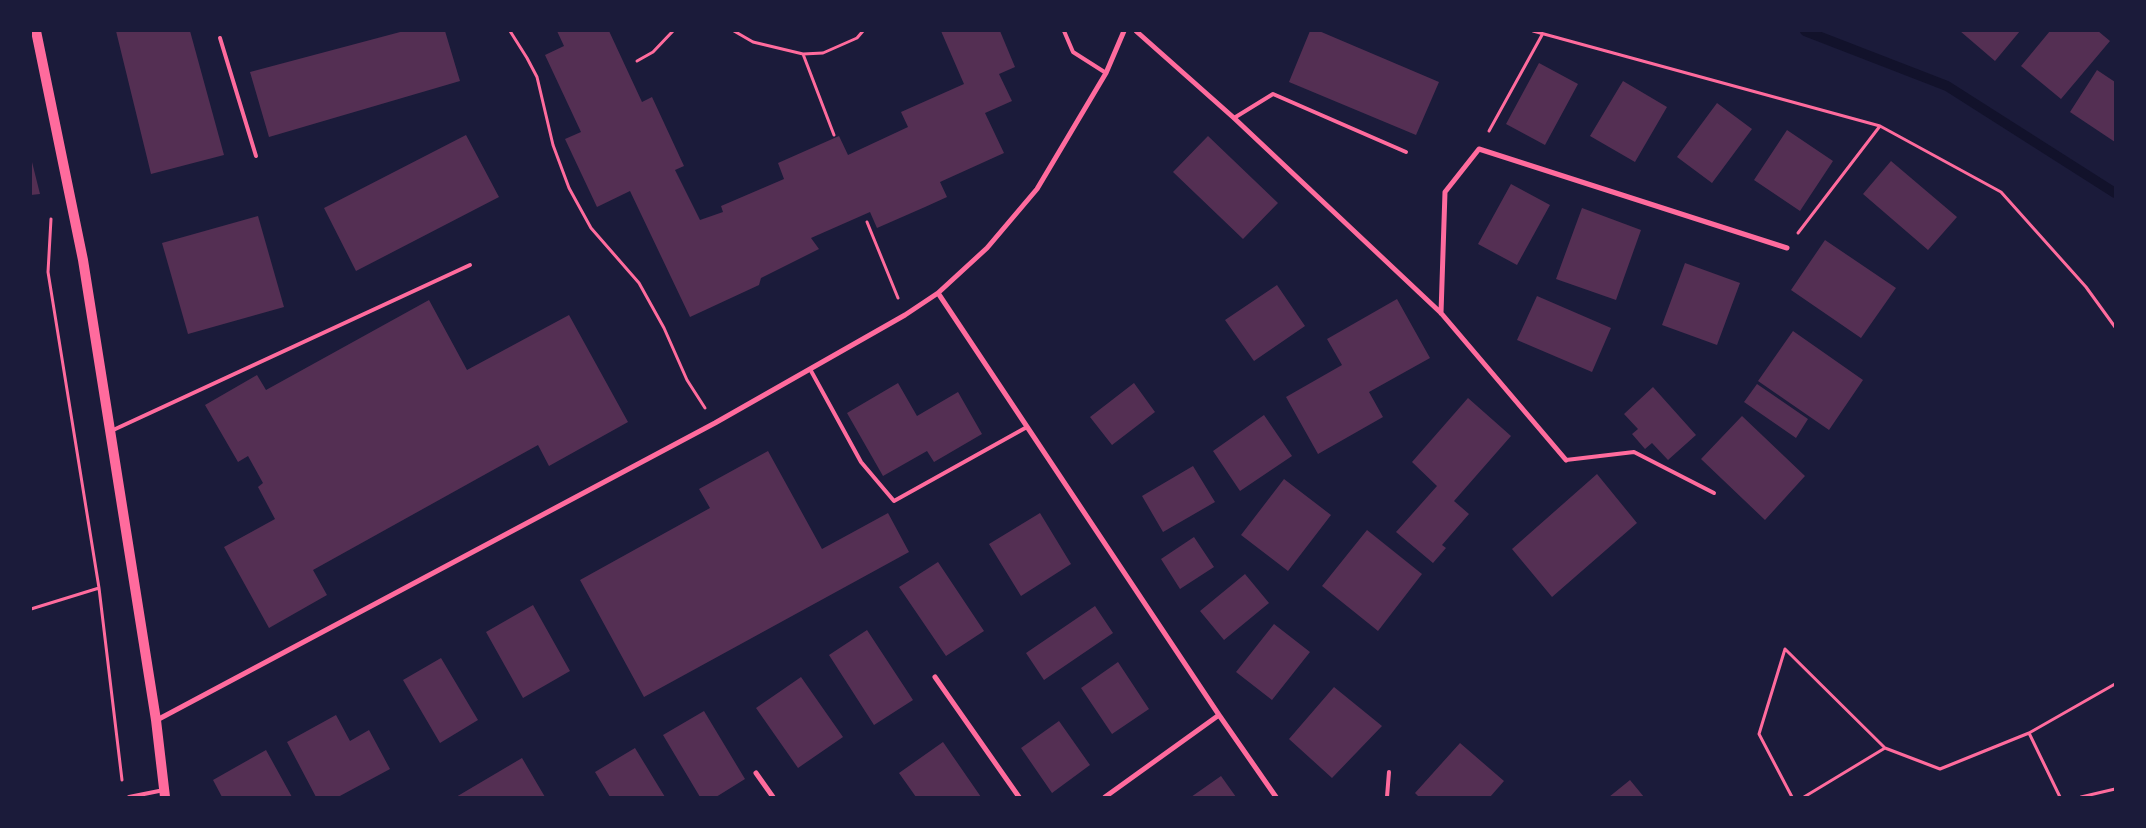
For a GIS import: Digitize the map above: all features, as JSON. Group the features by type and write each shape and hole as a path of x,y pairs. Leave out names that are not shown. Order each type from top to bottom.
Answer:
{"main road":[{"path":"36,31 83,260 156,720 164,793"}],"street":[{"path":"156,720 715,423 905,315 938,293 987,248 1037,189 1106,73 1124,31"},
{"path":"1136,31 1234,118 1441,313 1566,460"},
{"path":"1441,313 1445,192 1479,149 1787,248"},
{"path":"938,293 1219,715 1276,797"},
{"path":"935,677 1019,797"},
{"path":"1105,797 1219,715"},
{"path":"756,773 773,797"}],"lane":[{"path":"1064,31 1073,52 1106,73"},
{"path":"220,38 256,156"},
{"path":"1234,118 1273,94 1406,152"},
{"path":"110,431 470,266"},
{"path":"810,369 861,462 894,501 1028,427"},
{"path":"1566,460 1634,452 1714,493"},
{"path":"1387,797 1389,772"},
{"path":"129,797 164,793"}],"path":[{"path":"510,31 537,78 553,145 569,188 591,228 639,283 664,328 687,380 715,423"},
{"path":"637,61 653,52 673,31"},
{"path":"734,31 753,42 803,54 822,53 856,38 863,31"},
{"path":"1533,31 1880,126 2001,192 2086,287 2115,327"},
{"path":"1479,149 1542,35"},
{"path":"803,54 834,135"},
{"path":"1787,248 1880,126"},
{"path":"51,215 48,272 99,588 123,787"},
{"path":"867,222 905,315"},
{"path":"31,609 99,588"},
{"path":"1792,797 1760,734 1785,649 1885,748 1940,769 2029,733 2115,684"},
{"path":"2029,733 2060,797"},
{"path":"1804,797 1885,748"},
{"path":"2081,797 2115,788"}],"building":[{"path":"116,31 190,31 224,155 151,174"},
{"path":"404,31 445,31 460,81 269,137 250,72"},
{"path":"557,31 609,31 642,102 652,97 684,166 675,170 700,220 723,212 721,206 784,179 778,163 839,136 848,155 908,127 901,112 964,84 941,31 1000,31 1015,67 999,74 1012,101 985,113 1004,153 940,182 947,197 925,207 877,228 870,212 811,238 819,249 761,278 759,285 690,317 630,191 597,207 565,139 581,132 545,55 564,46"},
{"path":"1310,31 1319,31 1439,82 1416,135 1289,82"},
{"path":"1960,31 2020,31 1995,61"},
{"path":"2050,31 2098,31 2110,41 2061,99 2021,66"},
{"path":"1539,63 1578,84 1545,145 1506,124"},
{"path":"2097,70 2115,82 2115,142 2070,112"},
{"path":"1623,81 1667,107 1635,162 1590,136"},
{"path":"1717,103 1752,129 1712,183 1677,157"},
{"path":"1787,130 1833,161 1800,211 1754,180"},
{"path":"466,135 499,197 356,271 324,208"},
{"path":"1208,136 1278,203 1243,239 1173,172"},
{"path":"31,158 40,194 31,195"},
{"path":"1891,161 1957,217 1928,250 1863,194"},
{"path":"1511,184 1550,205 1517,265 1478,244"},
{"path":"1582,208 1641,230 1616,300 1556,279"},
{"path":"258,216 284,307 188,334 162,243"},
{"path":"1825,240 1896,288 1861,338 1791,290"},
{"path":"1685,263 1740,283 1717,345 1662,325"},
{"path":"1277,285 1305,326 1254,361 1225,320"},
{"path":"1537,296 1611,328 1592,372 1517,340"},
{"path":"1397,299 1430,358 1369,392 1383,417 1318,454 1286,397 1342,365 1327,339"},
{"path":"429,300 467,370 569,315 628,422 549,466 538,445 313,570 327,595 269,628 224,547 275,519 258,487 263,483 248,456 238,462 205,405 257,375 266,390"},
{"path":"1793,331 1863,380 1829,430 1758,381"},
{"path":"898,383 917,416 958,392 982,434 934,462 927,451 883,476 847,413"},
{"path":"1134,383 1155,412 1112,445 1090,417"},
{"path":"1757,384 1808,419 1796,438 1744,402"},
{"path":"1653,387 1696,435 1668,460 1652,443 1645,449 1632,434 1638,429 1624,414"},
{"path":"1468,398 1511,436 1454,501 1469,514 1442,545 1446,548 1433,563 1396,532 1437,486 1412,462"},
{"path":"1264,415 1292,456 1240,491 1213,451"},
{"path":"1742,416 1805,476 1765,520 1701,459"},
{"path":"768,451 822,549 888,513 909,552 644,697 580,580 710,508 699,489"},
{"path":"1193,466 1215,502 1163,532 1142,496"},
{"path":"1597,474 1637,523 1552,597 1512,549"},
{"path":"1284,479 1331,515 1288,571 1241,535"},
{"path":"1040,513 1071,564 1021,596 989,544"},
{"path":"1367,530 1422,574 1378,631 1322,586"},
{"path":"1194,537 1214,567 1180,589 1161,559"},
{"path":"938,562 984,631 946,656 899,587"},
{"path":"1245,574 1269,603 1224,640 1200,611"},
{"path":"533,605 570,671 523,698 486,632"},
{"path":"1095,606 1113,633 1044,680 1026,653"},
{"path":"1274,624 1310,652 1272,700 1236,672"},
{"path":"867,630 913,700 874,725 829,655"},
{"path":"441,658 478,720 440,743 403,680"},
{"path":"1118,662 1149,709 1112,734 1081,688"},
{"path":"801,677 843,737 798,768 756,708"},
{"path":"1334,687 1382,726 1332,778 1289,739"},
{"path":"704,711 745,779 716,797 700,797 663,735"},
{"path":"336,715 350,741 369,730 390,769 338,797 316,797 287,742"},
{"path":"1059,721 1090,765 1052,793 1021,748"},
{"path":"943,742 981,797 916,797 899,773"},
{"path":"1460,743 1504,781 1490,797 1419,797 1415,793"},
{"path":"635,748 665,797 610,797 595,772"},
{"path":"266,750 292,797 222,797 213,780"},
{"path":"522,758 545,797 456,797"},
{"path":"1221,776 1236,797 1191,797"},
{"path":"1630,780 1644,797 1609,797"}],"waterway":[{"path":"1805,31 1947,86 2115,193"}]}
